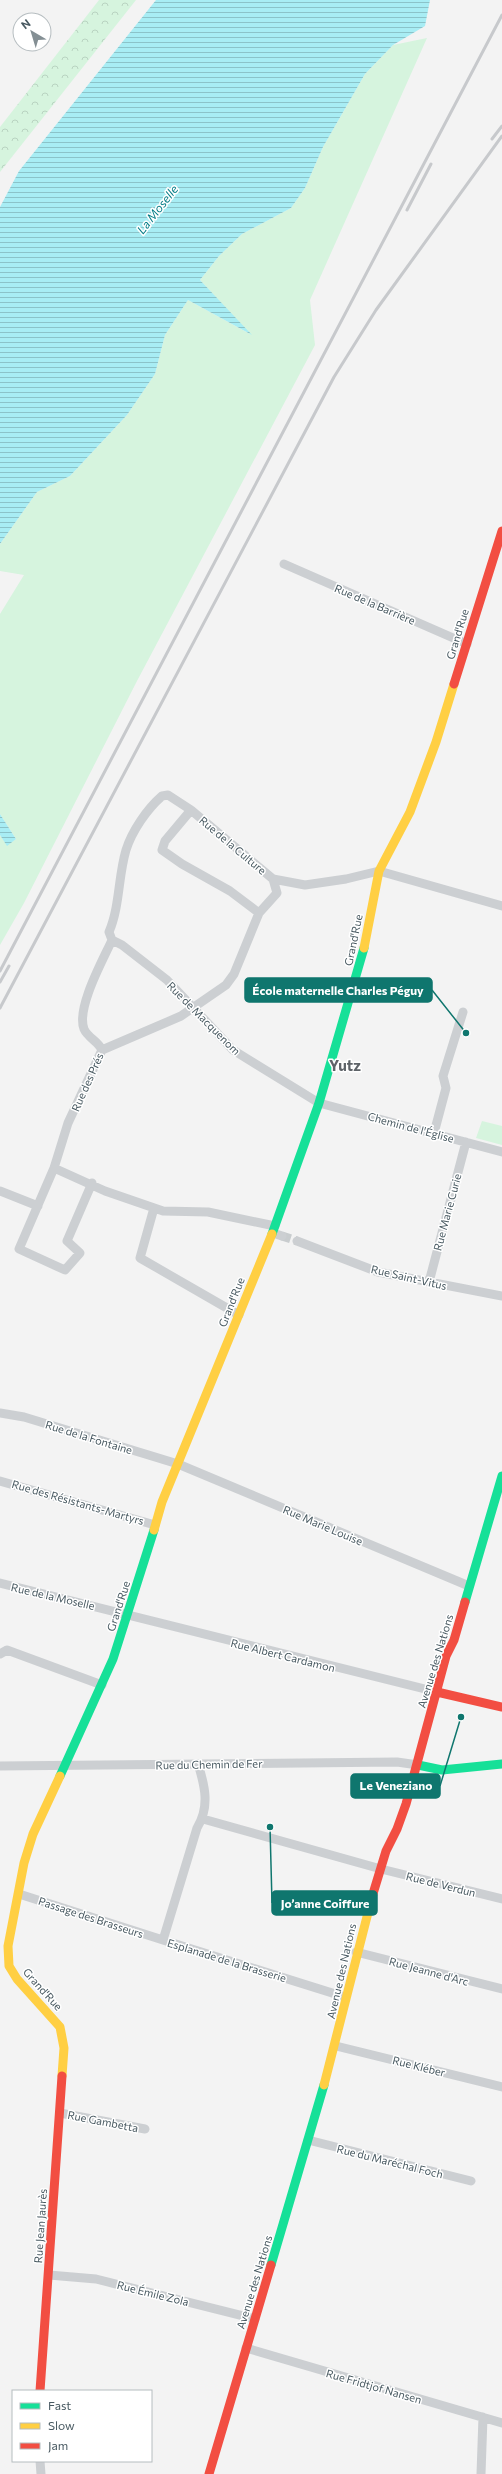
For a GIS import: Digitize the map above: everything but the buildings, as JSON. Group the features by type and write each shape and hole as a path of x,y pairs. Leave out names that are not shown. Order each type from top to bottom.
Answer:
{"street":[{"name":"Grand'Rue","path":"64,2063 60,2027 16,1979 9,1966 8,1946 24,1863 33,1834 102,1685 128,1617 155,1525 178,1464 274,1229 320,1102 361,961 379,871 410,812 436,742 502,531"},
{"name":"Rue de la Barrière","path":"284,564 467,644"},
{"name":"Rue de la Culture","path":"160,792 168,795 191,810 273,879 305,885 346,879 379,871 502,906"},
{"name":"Rue des Prés","path":"92,1183 67,1241 80,1253 65,1270 19,1249 54,1168 68,1123 102,1050 99,1043 89,1036 84,1027 83,1013 88,995 110,936 116,911 126,849 134,832 160,792"},
{"path":"191,810 165,841 162,850 182,864 230,890 259,913"},
{"path":"102,1050 167,1023 194,1008 226,985 234,974 259,913 277,893 273,879"},
{"name":"Rue de Macquenom","path":"110,936 167,980 233,1050 320,1102"},
{"path":"434,1133 446,1088 443,1076 463,1012"},
{"name":"Chemin de l'Église","path":"320,1102 502,1152"},
{"name":"Rue Marie Curie","path":"428,1282 466,1142"},
{"path":"54,1168 92,1183 105,1191 163,1211 208,1212 274,1229 282,1236"},
{"path":"0,1191 38,1206"},
{"path":"154,1208 140,1258 239,1315"},
{"name":"Rue Saint-Vitus","path":"297,1241 378,1272 502,1296"},
{"name":"Rue de la Fontaine","path":"0,1413 24,1417 178,1464"},
{"name":"Rue Marie Louise","path":"178,1464 469,1586"},
{"name":"Avenue des Nations","path":"209,2474 336,2046 344,2015 345,1996 356,1952 385,1853 394,1838 418,1765 446,1656 454,1640 502,1476"},
{"name":"Rue des Résistants-Martyrs","path":"0,1480 155,1525"},
{"name":"Rue de la Moselle","path":"0,1583 108,1609 128,1617"},
{"name":"Rue Albert Cardamon","path":"128,1617 437,1692"},
{"path":"0,1654 7,1650 102,1685"},
{"path":"437,1692 502,1707"},
{"name":"Rue du Chemin de Fer","path":"0,1766 397,1762 418,1765"},
{"name":"Esplanade de la Brasserie","path":"198,1764 206,1794 203,1819 197,1828 163,1940 345,1996"},
{"path":"418,1765 442,1770 502,1764"},
{"path":"203,1819 381,1870"},
{"name":"Rue de Verdun","path":"381,1870 502,1899"},
{"name":"Passage des Brasseurs","path":"19,1894 163,1940"},
{"name":"Rue Jeanne d'Arc","path":"356,1952 502,1989"},
{"name":"Rue Kléber","path":"336,2046 502,2087"},
{"name":"Rue Jean Jaurès","path":"40,2390 64,2063"},
{"name":"Rue Gambetta","path":"60,2113 145,2129"},
{"name":"Rue du Maréchal Foch","path":"308,2140 471,2181"},
{"name":"Rue Émile Zola","path":"49,2275 96,2279 255,2319"},
{"name":"Rue Fridtjof Nansen","path":"246,2348 502,2423"},
{"path":"481,2474 483,2417"},
{"path":"40,2462 41,2474"}],"green space":[{"path":"99,0 136,0 0,172 0,127"},
{"path":"427,38 310,300 315,345 137,681 24,903 0,945 0,835 7,845 16,839 0,814 0,614 24,575 0,571 0,544 37,492 70,476 127,415 155,374 165,335 188,300 250,334 200,280 219,256 242,234 291,208 305,188 323,147 365,74 393,45"},
{"path":"482,1121 502,1126 502,1145 476,1138"}],"water":[{"name":"La Moselle","path":"156,0 430,0 425,26 393,45 365,74 323,147 305,188 291,208 242,234 219,256 200,280 252,335 188,300 165,335 155,374 127,415 70,476 37,492 0,544 0,207 19,171"},
{"path":"0,814 16,839 7,846 0,835"}],"tunnel":[{"path":"282,1236 297,1241"}],"railway":[{"path":"0,971 502,15"},
{"path":"492,139 502,126"},
{"path":"0,1008 334,377 376,310 502,136"},
{"path":"407,210 431,164"},
{"path":"0,982 9,966"}],"traffic: fast":[{"path":"272,1234 319,1103 364,948"},
{"path":"465,1602 502,1476"},
{"path":"60,1776 113,1659 154,1530"},
{"path":"418,1765 442,1770 502,1764"},
{"path":"271,2265 324,2085"}],"traffic: slow":[{"path":"364,948 379,871 410,812 436,742 454,684"},
{"path":"154,1530 162,1502 272,1234"},
{"path":"60,1776 33,1834 24,1863 8,1946 9,1966 17,1979 60,2027 64,2048 62,2076"},
{"path":"324,2085 372,1897"}],"traffic: jam":[{"path":"454,684 502,531"},
{"path":"372,1897 386,1851 397,1829 406,1804 446,1656 454,1640 465,1602"},
{"path":"437,1692 502,1707"},
{"path":"40,2390 62,2076"},
{"path":"209,2474 271,2265"}],"place":[{"name":"École maternelle Charles Péguy","path":"466,1033"},
{"name":"Le Veneziano","path":"461,1717"},
{"name":"Jo’anne Coiffure","path":"270,1827"}],"district":[{"name":"Yutz","path":"345,1065"}]}
